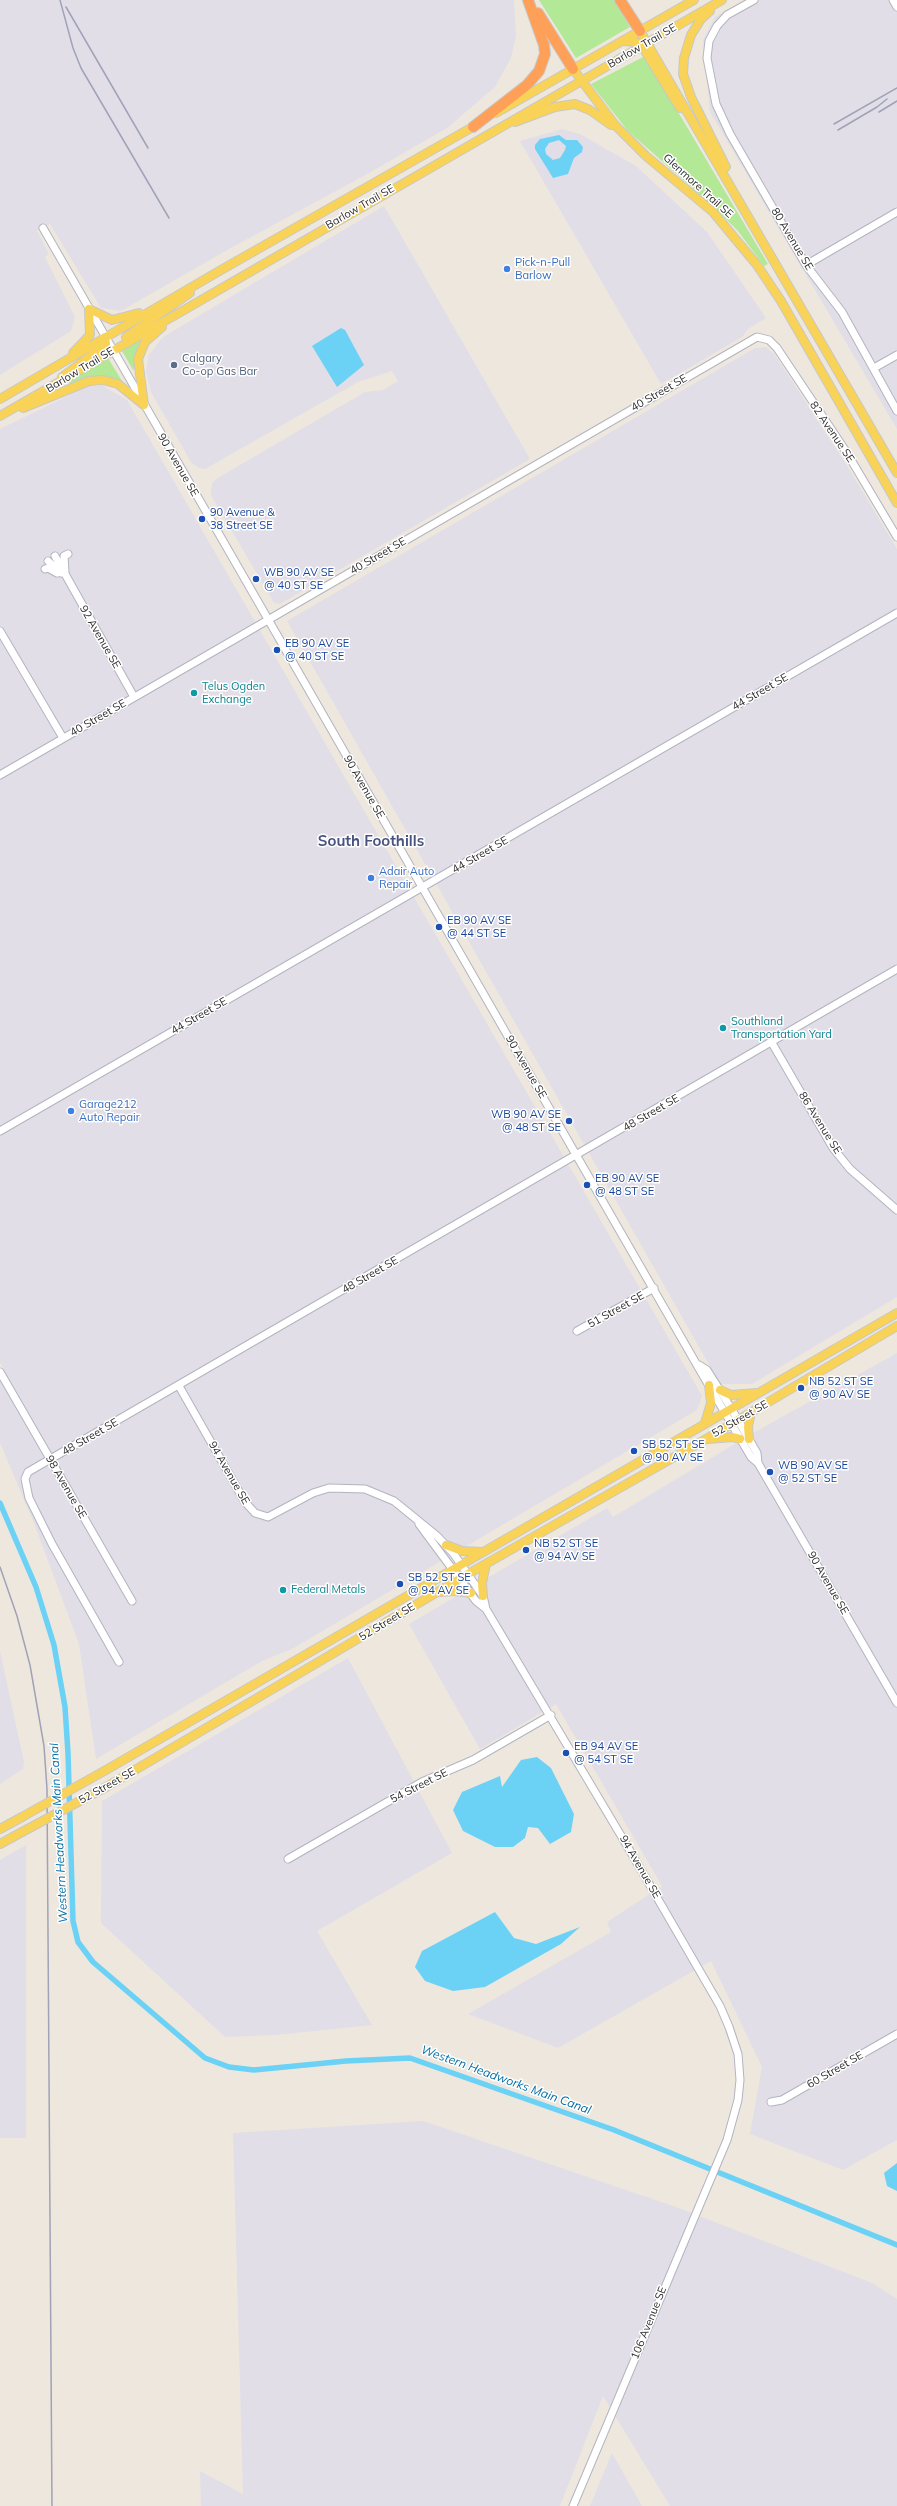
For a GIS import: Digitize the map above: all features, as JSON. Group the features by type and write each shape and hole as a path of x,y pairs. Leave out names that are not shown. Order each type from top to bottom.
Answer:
{"highway":[{"name":"Glenmore Trail SE","path":"529,0 573,69"},
{"path":"473,127 530,82 539,72 544,54 544,45 529,0"},
{"path":"620,0 640,31"}],"main road":[{"name":"Barlow Trail SE","path":"0,399 62,364 163,303 694,0"},
{"name":"Barlow Trail SE","path":"0,417 487,134 723,0"},
{"path":"723,0 701,20 691,36 684,58 683,74 691,97 731,179 740,201"},
{"path":"640,31 645,45"},
{"path":"622,41 636,42 645,45"},
{"name":"Glenmore Trail SE","path":"645,45 670,94 706,144 897,473"},
{"name":"Glenmore Trail SE","path":"573,69 615,126 631,142 712,212 757,265 781,301 897,503"},
{"path":"487,134 555,107 574,104 600,116 631,142"},
{"path":"113,350 120,341 213,278 221,270"},
{"path":"144,405 138,369 139,355 145,342 200,300"},
{"path":"89,309 106,318 119,320 163,303"},
{"path":"62,364 90,335 89,309"},
{"path":"50,388 70,369 103,347 106,344 105,337"},
{"path":"0,417 88,381 103,380 118,384 144,405"},
{"name":"52 Street SE","path":"0,1829 106,1770 705,1423 762,1393 897,1313"},
{"name":"52 Street SE","path":"0,1844 106,1787 436,1592 706,1439 897,1326"},
{"path":"705,1423 711,1404 709,1385"},
{"path":"720,1390 731,1395 762,1393"},
{"path":"749,1439 748,1427 751,1412"},
{"path":"706,1439 732,1437 740,1438"},
{"path":"446,1545 462,1552 484,1552"},
{"path":"483,1596 482,1583 486,1564"},
{"path":"436,1592 456,1591 471,1593"}],"street":[{"name":"80 Avenue SE","path":"754,0 727,15 717,26 709,41 707,58 716,104 730,134 806,265 842,312 897,411"},
{"path":"893,0 897,7"},
{"path":"806,265 897,212"},
{"name":"90 Avenue SE","path":"43,228 267,620 699,1365 709,1385 749,1439 757,1453 758,1463"},
{"name":"82 Avenue SE","path":"757,337 769,340 776,348 847,453 897,537"},
{"name":"40 Street SE","path":"0,775 757,337"},
{"path":"874,368 897,355"},
{"path":"66,578 64,556 68,554"},
{"path":"55,556 66,578"},
{"path":"48,561 66,578"},
{"path":"45,569 48,568 66,578"},
{"name":"92 Avenue SE","path":"66,578 134,697"},
{"name":"44 Street SE","path":"0,1131 897,613"},
{"path":"0,631 63,738"},
{"name":"48 Street SE","path":"119,1662 52,1544 29,1498 25,1479 28,1472 772,1043 897,969"},
{"name":"86 Avenue SE","path":"772,1043 833,1148 850,1169 897,1210"},
{"name":"51 Street SE","path":"577,1331 654,1288"},
{"name":"90 Avenue SE","path":"699,1365 707,1370 720,1390 728,1410"},
{"name":"98 Avenue SE","path":"0,1372 132,1601"},
{"name":"94 Avenue SE","path":"178,1386 245,1502 255,1513 268,1516 313,1493 329,1488 352,1487 378,1493 394,1500 446,1545 464,1576 483,1596 486,1609 551,1715 720,2006 738,2054 740,2080 738,2100 728,2140"},
{"name":"90 Avenue SE","path":"735,1422 740,1438 750,1457 758,1463 897,1703"},
{"name":"94 Avenue SE","path":"413,1516 458,1567"},
{"name":"94 Avenue SE","path":"464,1576 476,1601 486,1609"},
{"name":"54 Street SE","path":"288,1859 422,1782 473,1760 551,1715"},
{"name":"60 Street SE","path":"771,2102 782,2100 897,2034"},
{"name":"106 Avenue SE","path":"573,2506 699,2203 728,2140"}],"shaded area":[{"path":"0,0 514,0 516,36 511,58 495,87 447,128 121,311 101,308 50,224 37,231 49,254 45,257 75,317 71,331 0,375"},
{"path":"744,0 897,0 897,429 710,112 703,40 715,17"},
{"path":"562,129 580,134 636,166 707,232 766,318 748,329 742,337 661,384 520,141"},
{"path":"384,206 530,459 280,604 274,603 211,495 212,483 216,479 365,392 383,390 398,381 392,371 358,382 205,469 199,468 191,462 151,392 146,372 149,355 161,339 168,334"},
{"path":"766,347 775,355 846,464 897,549 897,1297 752,1384 720,1384 287,621 755,348"},
{"path":"88,386 103,386 127,400 702,1396 697,1410 292,1649 262,1661 96,1759 79,1644 34,1523 0,1443 0,1379 6,1374 0,1362 0,429"},
{"path":"897,1353 897,2140 843,2170 750,2134 762,2067 711,1961 558,2048 468,2014 611,1932 607,1922 662,1886 556,1704 480,1749 409,1624 607,1508 613,1517 753,1433"},
{"path":"0,1651 24,1762 23,1769 0,1784"},
{"path":"348,1658 452,1853 317,1931 372,2025 276,2035 225,2037 101,1923 102,1801"},
{"path":"26,1845 26,2138 0,2138 0,1860"},
{"path":"423,2121 676,2207 872,2283 897,2299 897,2506 670,2506 603,2396 560,2506 201,2506 200,2471 243,2494 233,2133"},
{"path":"612,2453 642,2506 590,2506"}],"green space":[{"path":"539,0 615,0 630,27 576,58"},
{"path":"645,56 768,264 764,266 738,231 715,208 628,131 591,84"},
{"path":"143,337 135,369 133,370 122,351"},
{"path":"108,358 122,381 121,383 70,384 69,382"}],"water":[{"path":"559,135 566,140 577,140 583,147 582,152 574,158 568,174 553,178 535,149 535,145 540,139","holes":["559,140 566,146 560,158 553,160 546,154 545,149 549,143"]},
{"path":"341,328 345,330 364,365 337,387 312,346"},
{"path":"537,1757 551,1768 574,1814 571,1832 550,1844 538,1828 528,1827 525,1838 513,1847 495,1847 463,1831 453,1810 462,1792 500,1776 502,1787 521,1760"},
{"path":"495,1912 514,1938 536,1944 580,1927 561,1944 485,1987 453,1991 425,1981 415,1967 422,1951"},
{"path":"897,2163 897,2191 887,2186 884,2173"}],"waterway":[{"name":"Western Headworks Main Canal","path":"0,1503 36,1587 54,1645 65,1707 68,1753 73,1921 78,1942 93,1962 205,2058 229,2067 254,2070 346,2061 410,2058 614,2130 897,2245"}],"railway":[{"path":"60,0 73,48 81,68 169,218"},
{"path":"66,7 148,148"},
{"path":"834,124 897,88"},
{"path":"838,130 877,107 887,99"},
{"path":"879,112 897,101"},
{"path":"0,1567 17,1616 30,1665 44,1746 47,1789 52,2506"}],"place":[{"name":"Pick-n-Pull Barlow","path":"507,269"},
{"name":"Calgary Co-op Gas Bar","path":"174,365"},
{"name":"90 Avenue & 38 Street SE","path":"202,519"},
{"name":"WB 90 AV SE @ 40 ST SE","path":"256,579"},
{"name":"EB 90 AV SE @ 40 ST SE","path":"277,650"},
{"name":"Telus Ogden Exchange","path":"194,693"},
{"name":"Adair Auto Repair","path":"371,878"},
{"name":"EB 90 AV SE @ 44 ST SE","path":"439,927"},
{"name":"Southland Transportation Yard","path":"723,1028"},
{"name":"Garage212 Auto Repair","path":"71,1111"},
{"name":"WB 90 AV SE @ 48 ST SE","path":"569,1121"},
{"name":"EB 90 AV SE @ 48 ST SE","path":"587,1185"},
{"name":"NB 52 ST SE @ 90 AV SE","path":"801,1388"},
{"name":"SB 52 ST SE @ 90 AV SE","path":"634,1451"},
{"name":"WB 90 AV SE @ 52 ST SE","path":"770,1472"},
{"name":"NB 52 ST SE @ 94 AV SE","path":"526,1550"},
{"name":"SB 52 ST SE @ 94 AV SE","path":"400,1584"},
{"name":"Federal Metals","path":"283,1590"},
{"name":"EB 94 AV SE @ 54 ST SE","path":"566,1753"}],"district":[{"name":"South Foothills","path":"371,841"}]}
